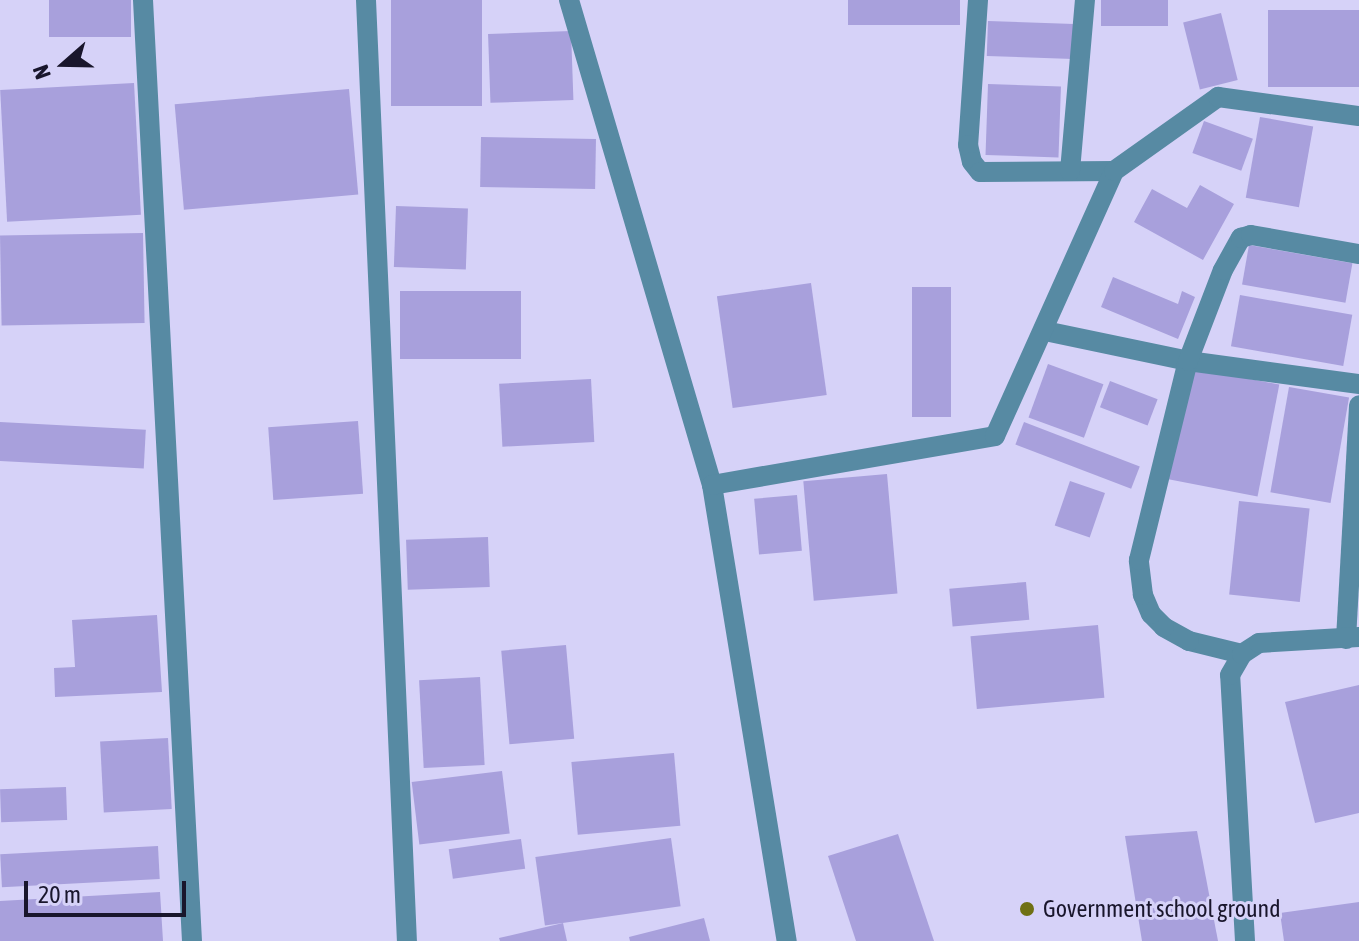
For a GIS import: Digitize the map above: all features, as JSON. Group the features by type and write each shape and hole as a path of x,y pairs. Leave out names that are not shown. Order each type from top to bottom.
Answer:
{"street":[{"path":"143,0 192,941"},
{"path":"366,0 407,941"},
{"path":"569,0 712,485 787,941"},
{"path":"978,0 968,145 972,162 980,172 1114,171"},
{"path":"1070,171 1085,0"},
{"path":"712,485 995,436 1045,331 1114,171 1218,97 1359,116"},
{"path":"1242,654 1189,641 1164,627 1143,595 1139,560 1188,361 1223,270 1241,238 1251,235 1359,254"},
{"path":"1045,331 1188,361 1359,384"},
{"path":"1245,941 1230,675 1242,654 1259,643 1352,638 1359,405"}],"building":[{"path":"49,0 131,0 131,37 49,37"},
{"path":"391,0 482,0 482,106 391,106"},
{"path":"848,0 960,0 960,25 848,25"},
{"path":"1101,0 1168,0 1168,26 1101,26"},
{"path":"1268,10 1359,10 1359,87 1268,87"},
{"path":"1221,13 1238,80 1200,89 1183,22"},
{"path":"988,21 1074,24 1073,59 987,56"},
{"path":"571,31 573,100 490,103 488,34"},
{"path":"134,83 141,215 7,222 0,90"},
{"path":"988,84 1061,87 1058,158 986,155"},
{"path":"349,89 358,195 184,210 175,104"},
{"path":"1260,117 1313,126 1299,207 1246,198"},
{"path":"1204,121 1253,139 1241,171 1192,153"},
{"path":"481,137 596,139 595,189 480,187"},
{"path":"1200,185 1234,204 1203,260 1134,222 1152,189 1187,208"},
{"path":"396,206 468,209 466,269 394,267"},
{"path":"143,233 145,323 2,325 0,235"},
{"path":"1249,245 1352,263 1345,303 1242,284"},
{"path":"1113,277 1178,304 1182,291 1195,297 1178,339 1101,307"},
{"path":"811,283 827,395 733,408 717,296"},
{"path":"912,287 951,287 951,417 912,417"},
{"path":"400,291 521,291 521,359 400,359"},
{"path":"1240,295 1352,315 1343,366 1231,346"},
{"path":"1048,364 1103,384 1084,438 1029,418"},
{"path":"1189,367 1279,385 1258,496 1167,479"},
{"path":"591,379 594,442 502,447 499,384"},
{"path":"1110,381 1158,399 1148,425 1100,407"},
{"path":"1289,387 1349,398 1330,503 1270,492"},
{"path":"358,421 363,494 273,500 268,427"},
{"path":"0,422 146,430 144,469 0,461"},
{"path":"1024,422 1140,466 1131,489 1015,444"},
{"path":"887,474 897,594 814,601 803,481"},
{"path":"1070,481 1105,493 1090,537 1055,525"},
{"path":"797,495 802,551 759,555 754,499"},
{"path":"1239,501 1310,508 1300,602 1229,594"},
{"path":"488,537 490,587 408,590 406,540"},
{"path":"1026,582 1029,620 953,627 949,589"},
{"path":"157,615 162,692 55,697 54,668 75,667 72,620"},
{"path":"1098,625 1104,698 977,709 970,636"},
{"path":"566,645 574,739 509,744 501,651"},
{"path":"480,677 485,765 424,768 419,680"},
{"path":"1359,685 1359,813 1315,823 1285,702"},
{"path":"168,738 172,809 104,812 100,742"},
{"path":"674,753 680,826 578,835 571,762"},
{"path":"502,771 510,834 419,845 412,782"},
{"path":"66,787 67,820 1,822 0,789"},
{"path":"1197,831 1218,941 1142,941 1125,836"},
{"path":"898,834 934,941 856,941 828,856"},
{"path":"671,838 681,906 545,925 535,857"},
{"path":"521,839 525,869 453,879 449,849"},
{"path":"158,846 160,879 2,887 0,854"},
{"path":"160,892 163,941 0,941 0,901"},
{"path":"1359,902 1359,941 1284,941 1280,913"},
{"path":"704,918 710,941 630,941 629,937"},
{"path":"563,923 567,941 500,941 499,938"}],"place":[{"name":"Government school ground","path":"1027,909"}]}
